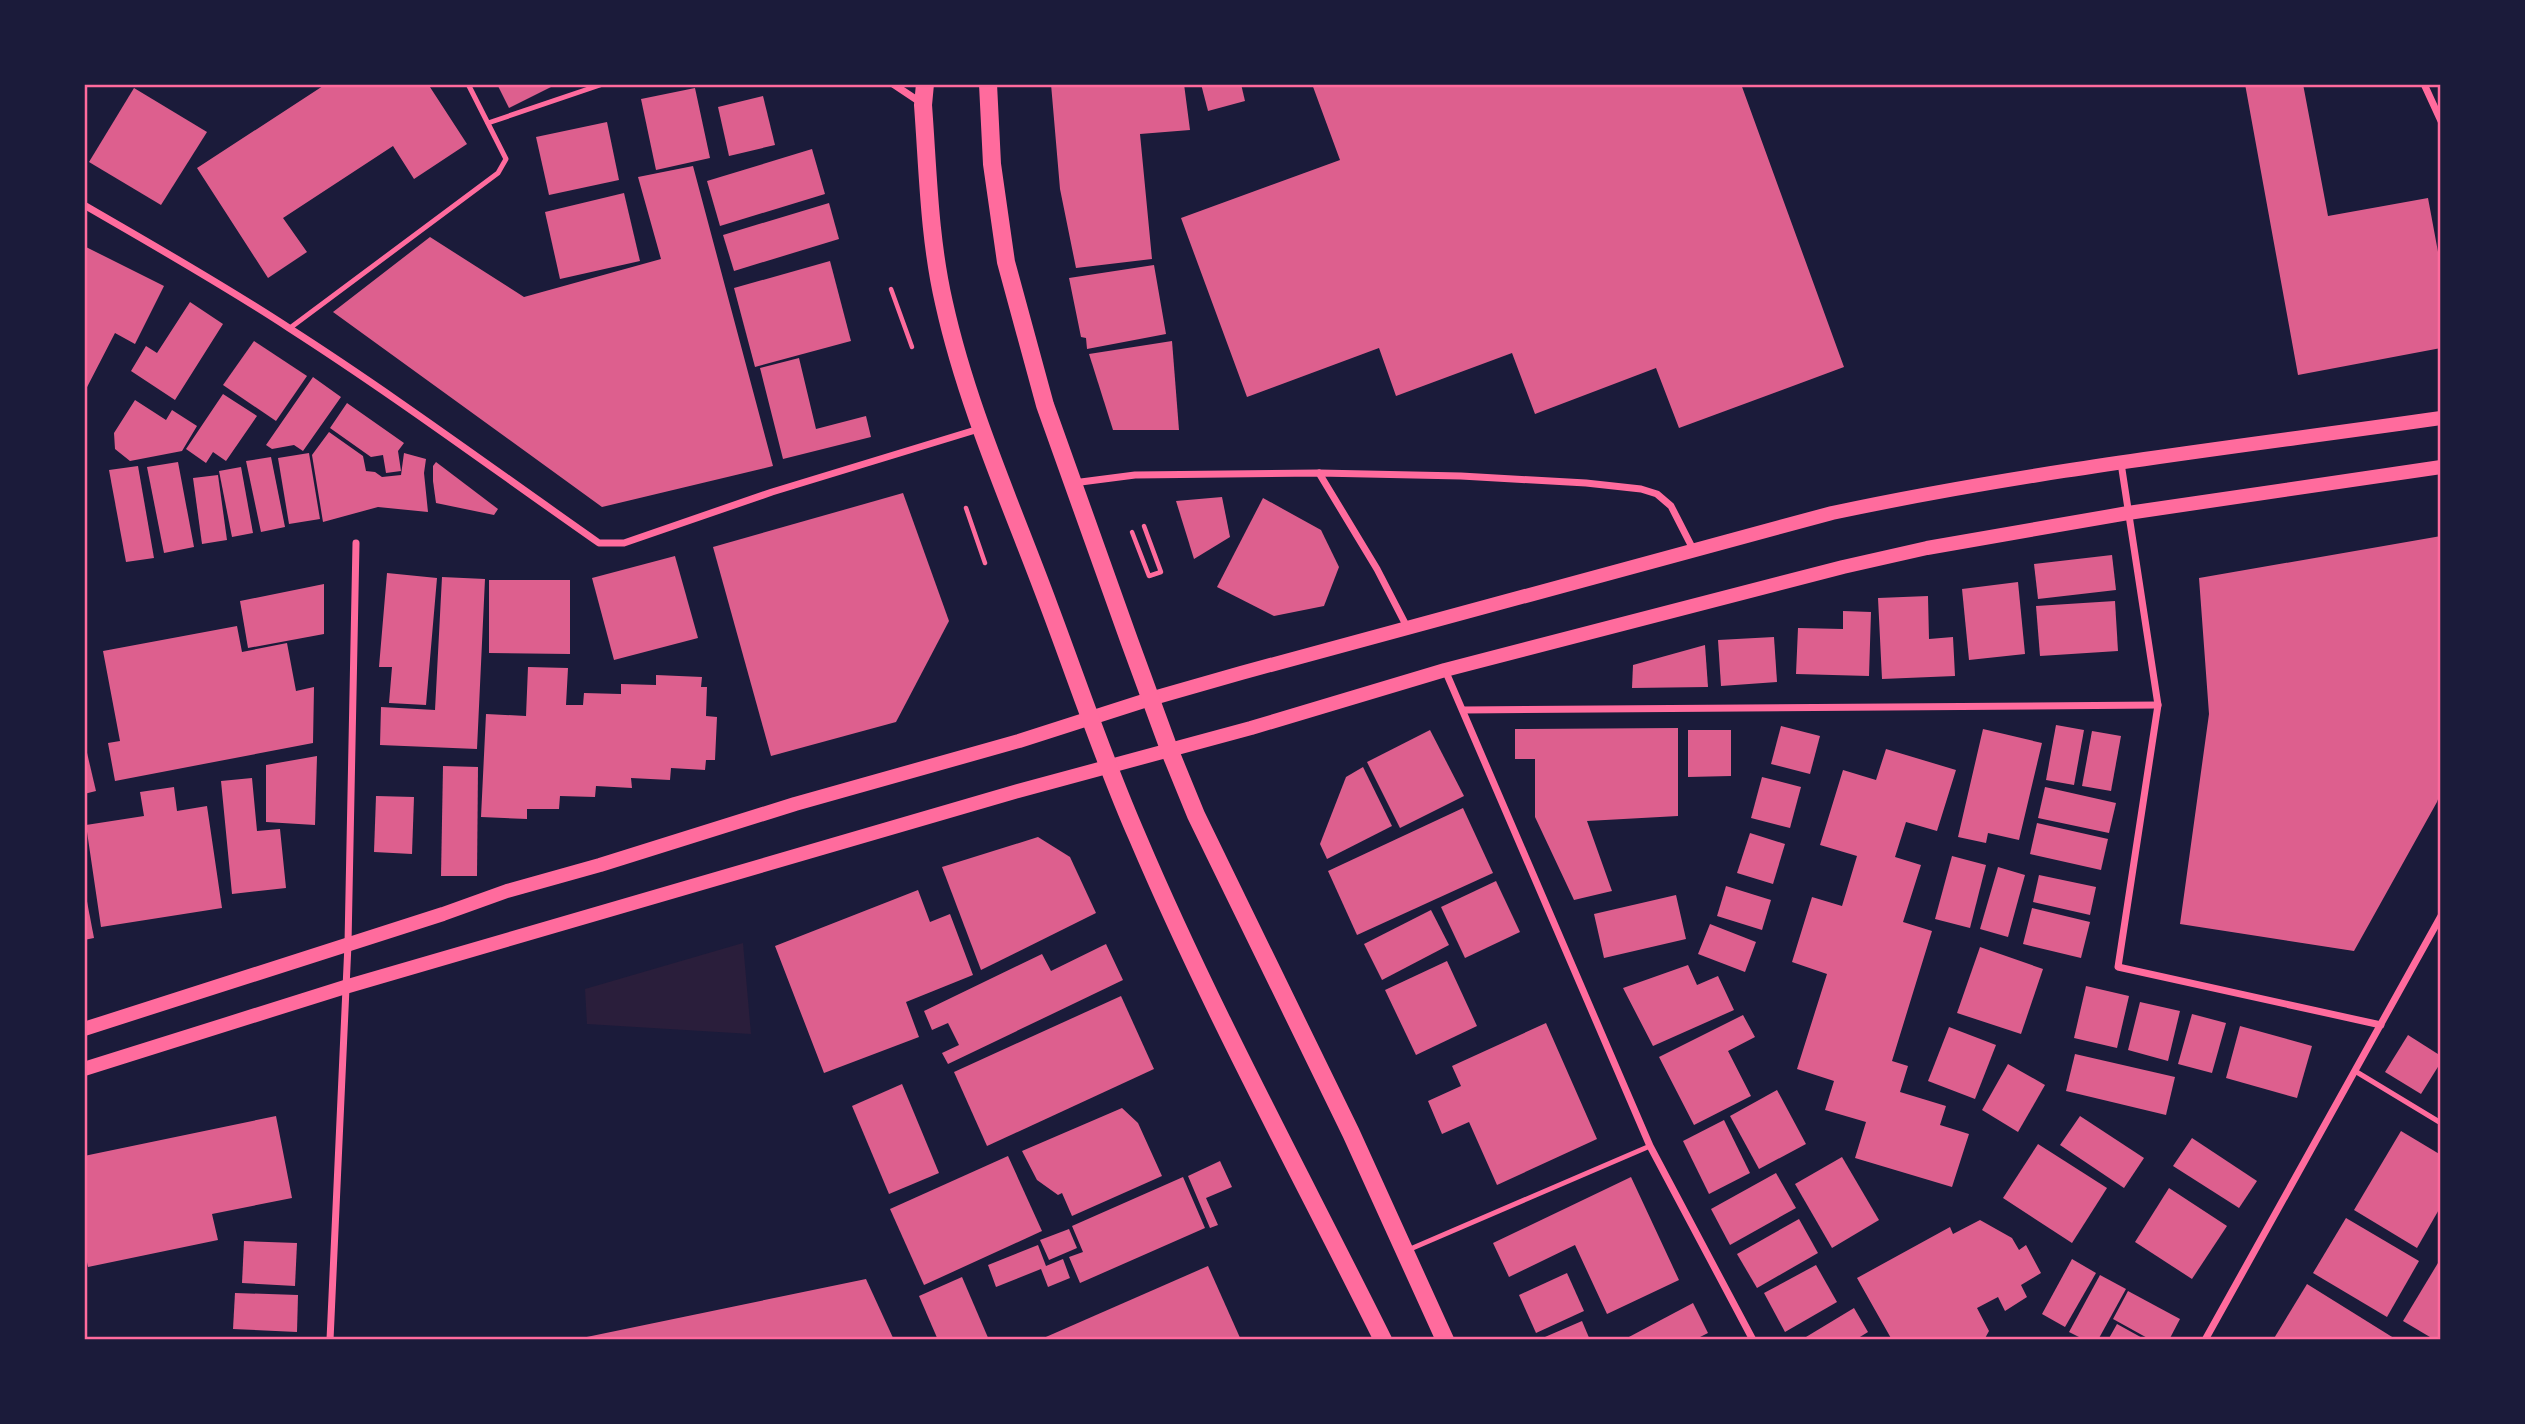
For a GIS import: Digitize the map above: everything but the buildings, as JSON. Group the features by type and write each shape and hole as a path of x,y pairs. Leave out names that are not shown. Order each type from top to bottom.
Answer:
{"main road":[{"path":"925,84 923,104 933,246 959,366 1108,767 1138,839 1204,982 1383,1340"},
{"path":"988,84 992,164 1006,262 1045,405 1150,699 1196,815 1351,1133 1445,1340"},
{"path":"84,1029 508,891 795,804 1019,741 1150,699 1832,513 1904,498 2121,463 2441,418"},
{"path":"84,1069 345,987 1018,791 1251,728 1445,670 1891,556 2128,513 2441,467"}],"street":[{"path":"893,84 923,104"},
{"path":"2424,84 2441,121"},
{"path":"84,205 177,258 290,328 599,543 624,543 772,492 982,428"},
{"path":"2121,463 2158,705 2118,967 2381,1025"},
{"path":"1319,473 1377,569 1408,629"},
{"path":"1072,483 1135,475 1319,473 1461,476 1641,489 1657,494 1671,506 1694,551"},
{"path":"330,1340 348,944 356,543"},
{"path":"1445,670 1650,1146 1753,1340"},
{"path":"1463,710 2158,705"},
{"path":"2205,1340 2441,916"}],"lane":[{"path":"290,328 498,173 506,159 468,84"},
{"path":"488,122 603,84"},
{"path":"2355,1071 2441,1123"},
{"path":"1405,1252 1650,1146"}],"path":[{"path":"891,289 912,347"},
{"path":"966,508 985,563"},
{"path":"1132,532 1149,576 1161,572 1144,526"}],"shaded area":[{"path":"743,943 751,1034 587,1024 585,989"}]}
